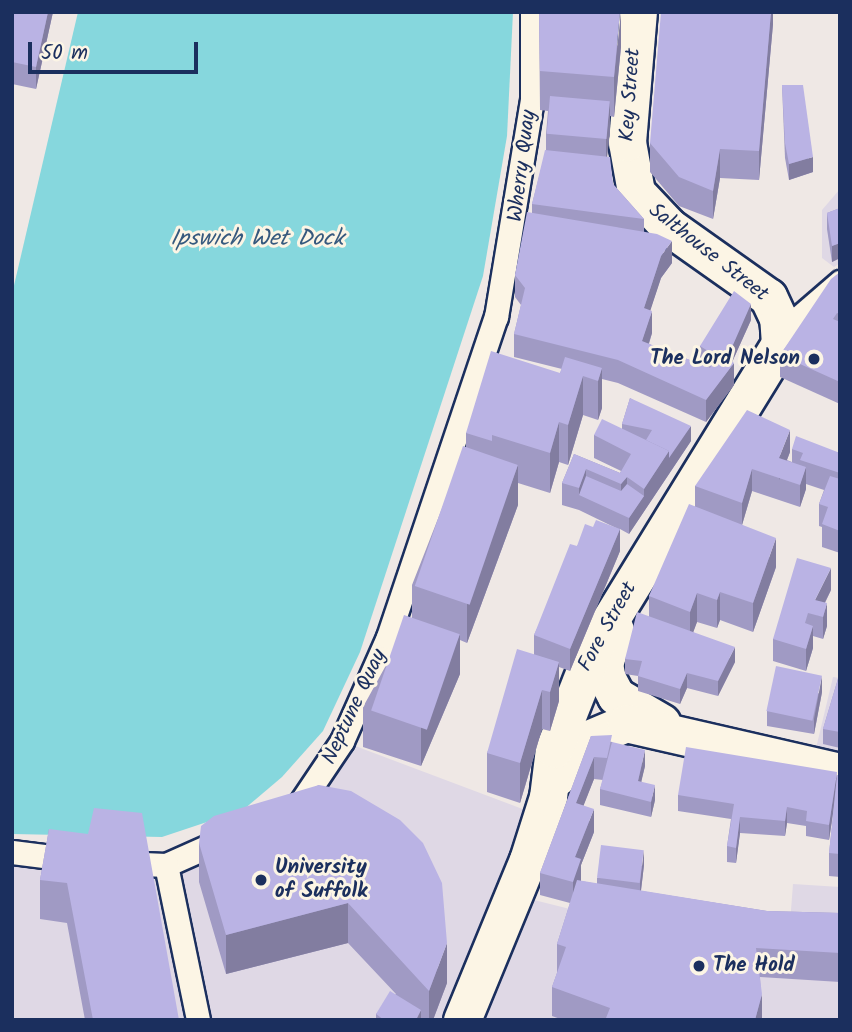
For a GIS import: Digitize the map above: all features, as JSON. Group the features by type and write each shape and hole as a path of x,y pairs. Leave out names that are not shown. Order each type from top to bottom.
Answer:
{"main road":[{"name":"Key Street","path":"630,177 638,12"},
{"name":"Salthouse Street","path":"630,177 665,240 768,297 782,332"},
{"name":"Fore Street","path":"462,1020 548,797 572,693 596,643 623,606 671,513 771,365 782,332"},
{"path":"623,606 604,664 607,679 634,710 679,731"},
{"path":"548,797 568,754 587,736 626,723 679,731 840,772"}],"street":[{"name":"Wherry Quay","path":"496,317 522,228 531,99 532,12"},
{"path":"782,332 840,282"},
{"name":"Neptune Quay","path":"275,818 299,807 314,790 388,637 496,317"},
{"path":"12,852 166,865 251,828"},
{"path":"166,865 198,1020"}],"shaded area":[{"path":"840,189 840,263 834,267 822,258 822,210"},
{"path":"833,677 840,678 840,775 812,765"},
{"name":"University of Suffolk","path":"342,741 533,813 530,899 594,915 790,923 793,884 840,887 840,1020 12,1020 12,853 166,865 299,807"}],"water":[{"name":"Ipswich Wet Dock","path":"78,12 513,12 507,136 483,276 360,652 323,731 282,777 243,810 162,837 12,834 12,294"}],"building":[{"path":"12,12 48,12 36,67 12,62"},
{"path":"539,12 620,12 614,77 540,71"},
{"path":"661,12 771,12 759,151 720,149 713,191 679,177 650,143"},
{"path":"782,85 803,85 813,157 789,164 785,143"},
{"path":"550,96 610,101 606,139 547,134"},
{"path":"545,150 610,157 613,184 644,219 532,204"},
{"path":"840,208 840,243 832,246 827,213"},
{"path":"527,212 657,234 672,241 661,256 644,308 652,311 642,341 710,368 718,351 734,363 706,400 618,360 514,334 525,288 515,275"},
{"path":"840,272 840,314 837,313 833,319 840,322 840,382 780,355 831,279"},
{"path":"734,291 751,304 729,354 724,355 718,351 716,356 700,346"},
{"path":"491,351 560,373 565,357 602,368 598,381 583,376 568,425 559,422 550,453 492,435 492,441 466,433"},
{"path":"630,398 691,426 669,458 669,451 646,440 652,430 622,424"},
{"path":"747,410 790,430 779,458 806,467 800,485 752,469 742,503 695,486"},
{"path":"602,419 669,451 644,489 627,477 621,484 586,469 579,488 562,483 574,454 620,473 631,454 594,435"},
{"path":"796,436 840,453 840,473 800,460 803,453 792,449"},
{"path":"463,446 518,465 470,605 415,586"},
{"path":"586,476 621,491 627,484 644,496 629,518 579,495"},
{"path":"830,476 840,479 840,531 822,524 828,507 819,504"},
{"path":"689,504 776,538 753,603 720,592 717,600 697,593 690,612 649,596"},
{"path":"596,520 620,529 570,649 534,635 570,544 577,546 585,524 593,527"},
{"path":"797,558 831,568 815,600 827,603 823,617 808,613 805,623 813,626 806,649 773,639"},
{"path":"637,612 735,647 718,681 687,673 680,689 638,676 642,661 625,659"},
{"path":"404,615 460,634 427,730 371,710"},
{"path":"517,649 559,662 550,692 542,690 520,763 487,753"},
{"path":"776,666 822,676 812,721 766,711"},
{"path":"840,672 840,732 823,729"},
{"path":"612,735 607,758 594,757 576,803 594,809 575,857 581,859 573,882 540,873 591,736"},
{"path":"612,742 645,750 638,781 655,785 651,802 600,789"},
{"path":"686,747 837,772 829,825 806,821 807,811 787,807 785,821 740,817 736,848 727,846 734,804 678,795"},
{"path":"837,775 840,775 840,854 829,853"},
{"path":"319,785 351,791 400,820 423,843 442,883 447,943 429,991 348,903 226,935 199,843 201,826 214,816"},
{"path":"94,808 142,813 179,1020 93,1020 67,883 40,880 49,829 88,834"},
{"path":"601,845 644,850 640,883 597,878"},
{"name":"The Hold","path":"577,880 767,911 840,913 840,953 756,948 762,994 755,1020 606,1018 610,1008 552,987 566,947 557,944"},
{"path":"390,991 421,1010 416,1020 384,1020 376,1014"}],"place":[{"name":"The Lord Nelson","path":"814,359"},
{"name":"University of Suffolk","path":"261,880"},
{"name":"The Hold","path":"699,966"}]}
